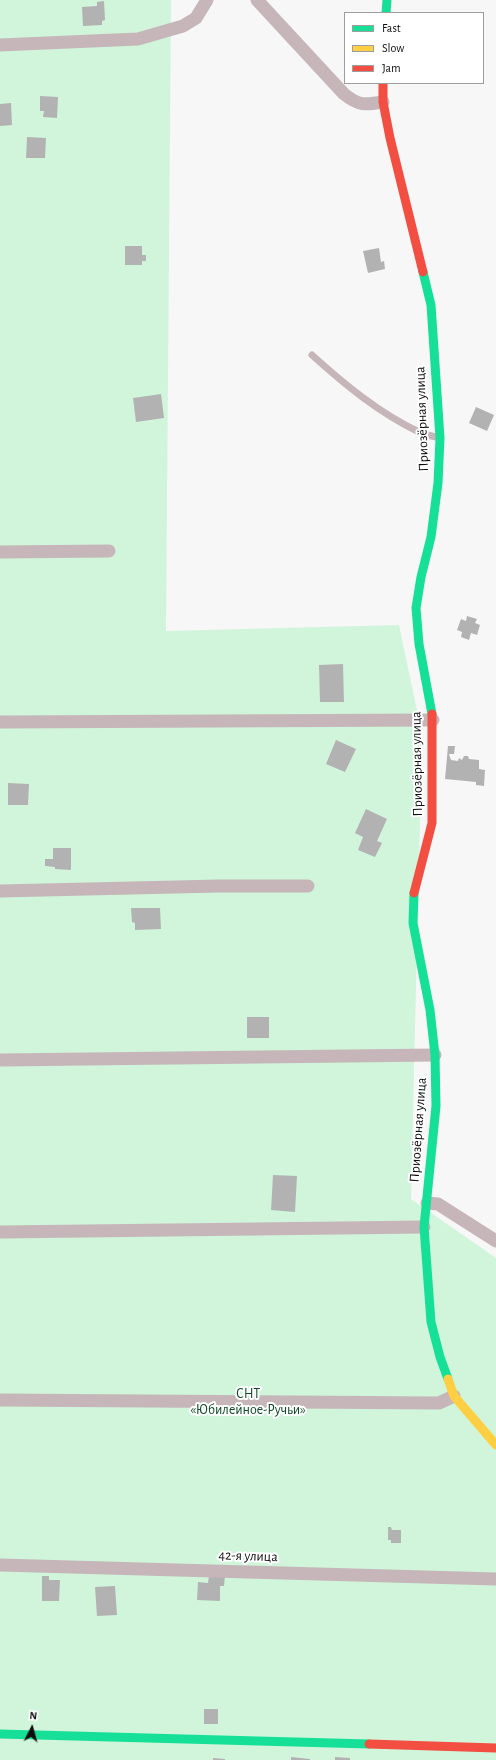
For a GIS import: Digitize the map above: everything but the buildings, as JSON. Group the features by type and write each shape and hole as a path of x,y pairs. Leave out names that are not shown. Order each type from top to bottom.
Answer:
{"street":[{"path":"0,45 138,39 183,26 196,18 207,0"},
{"path":"257,0 344,94 355,103 370,104 383,102"},
{"path":"386,12 387,0"},
{"name":"Приозёрная улица","path":"383,84 383,102 390,138 431,305 440,438 438,483 431,537 421,577 416,608 419,644 433,720 432,824 414,888 413,923 430,1010 435,1055 436,1106 424,1227 431,1322 440,1357 454,1396"},
{"path":"0,552 109,551"},
{"path":"0,722 433,720"},
{"path":"0,891 211,886 308,886"},
{"path":"0,1060 435,1055"},
{"path":"427,1203 438,1204 496,1242"},
{"path":"0,1232 424,1227"},
{"path":"0,1400 439,1403 454,1396 496,1445"},
{"name":"42-я улица","path":"0,1565 496,1579"},
{"path":"0,1734 496,1748"}],"lane":[{"path":"312,354 347,386 395,419 420,433 440,438"}],"green space":[{"name":"СНТ «Юбилейное-Ручьи»","path":"0,0 171,0 166,631 399,625 422,734 411,1199 496,1258 496,1760 0,1760"}],"traffic: fast":[{"path":"386,12 387,0"},
{"path":"423,272 431,305 440,438 438,483 431,537 421,577 416,608 419,644 432,714"},
{"path":"414,893 413,923 430,1010 435,1055 436,1106 424,1227 431,1322 440,1357 448,1379"},
{"path":"0,1734 369,1744"}],"traffic: slow":[{"path":"448,1379 454,1396 496,1445"}],"traffic: jam":[{"path":"383,84 383,102 390,138 423,272"},
{"path":"414,893 432,823 432,714"},
{"path":"369,1744 496,1748"}]}
